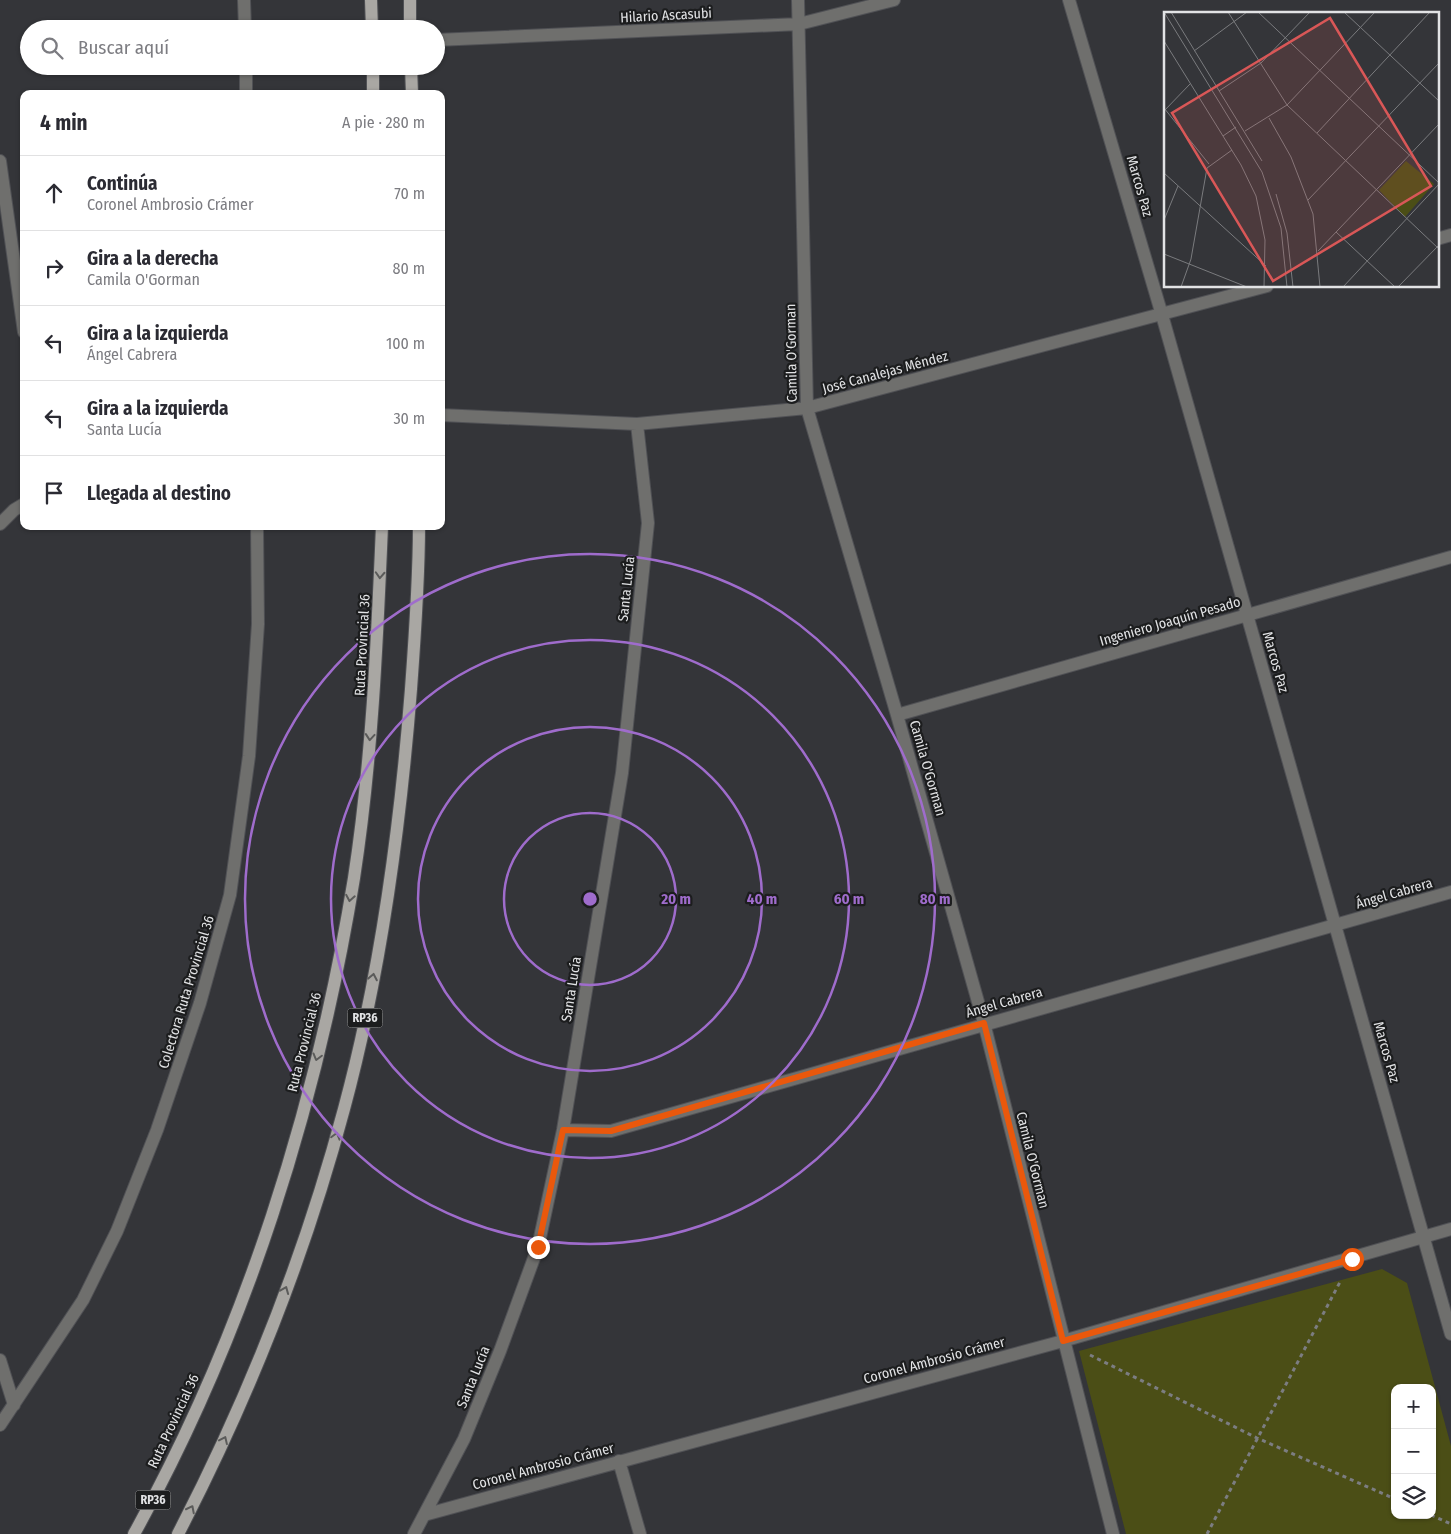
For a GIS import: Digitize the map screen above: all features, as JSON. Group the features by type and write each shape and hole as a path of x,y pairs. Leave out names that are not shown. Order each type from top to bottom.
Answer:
{"main road":[{"path":"371,0 372,20"},
{"path":"410,0 410,20"},
{"path":"373,75 373,90"},
{"path":"411,75 412,90"},
{"name":"Ruta Provincial 36","path":"134,1534 178,1448 237,1312 272,1214 321,1043 339,960 354,875 369,756 376,674 382,530"},
{"name":"RP36","path":"178,1534 232,1424 292,1272 318,1199 344,1108 384,924 397,835 407,740 418,590 419,530"}],"street":[{"path":"244,0 245,20"},
{"name":"Camila O'Gorman","path":"798,0 806,408 897,715 984,1023 1113,1534"},
{"name":"Hilario Ascasubi","path":"445,40 799,24 894,0"},
{"name":"Marcos Paz","path":"1069,0 1162,315 1451,1334"},
{"path":"246,75 246,90"},
{"path":"0,161 20,304"},
{"path":"1438,239 1451,235"},
{"name":"José Canalejas Méndez","path":"445,415 637,424 806,408 1260,288"},
{"name":"Santa Lucía","path":"414,1534 464,1438 500,1351 535,1256 563,1130 623,764 648,523 637,424"},
{"path":"0,524 20,506"},
{"name":"Colectora Ruta Provincial 36","path":"0,1424 82,1300 117,1231 157,1130 200,1003 230,895 248,756 258,624 257,530"},
{"name":"Ingeniero Joaquín Pesado","path":"897,715 1451,557"},
{"name":"Ángel Cabrera","path":"563,1130 611,1131 984,1023 1451,892"},
{"name":"Coronel Ambrosio Crámer","path":"424,1515 1063,1341 1352,1259 1451,1228"},
{"path":"0,1360 14,1405"},
{"path":"619,1461 640,1534"}],"path":[{"path":"1207,1534 1352,1259"},
{"path":"1063,1341 1257,1438 1391,1497"},
{"path":"1436,1517 1451,1524"}],"shaded area":[{"path":"1382,1269 1407,1283 1434,1384 1391,1384 1391,1519 1436,1519 1436,1390 1451,1446 1451,1534 1126,1534 1079,1351"}],"route":[{"path":"538,1247 563,1130 611,1131 984,1023 1063,1341 1352,1259"}]}
